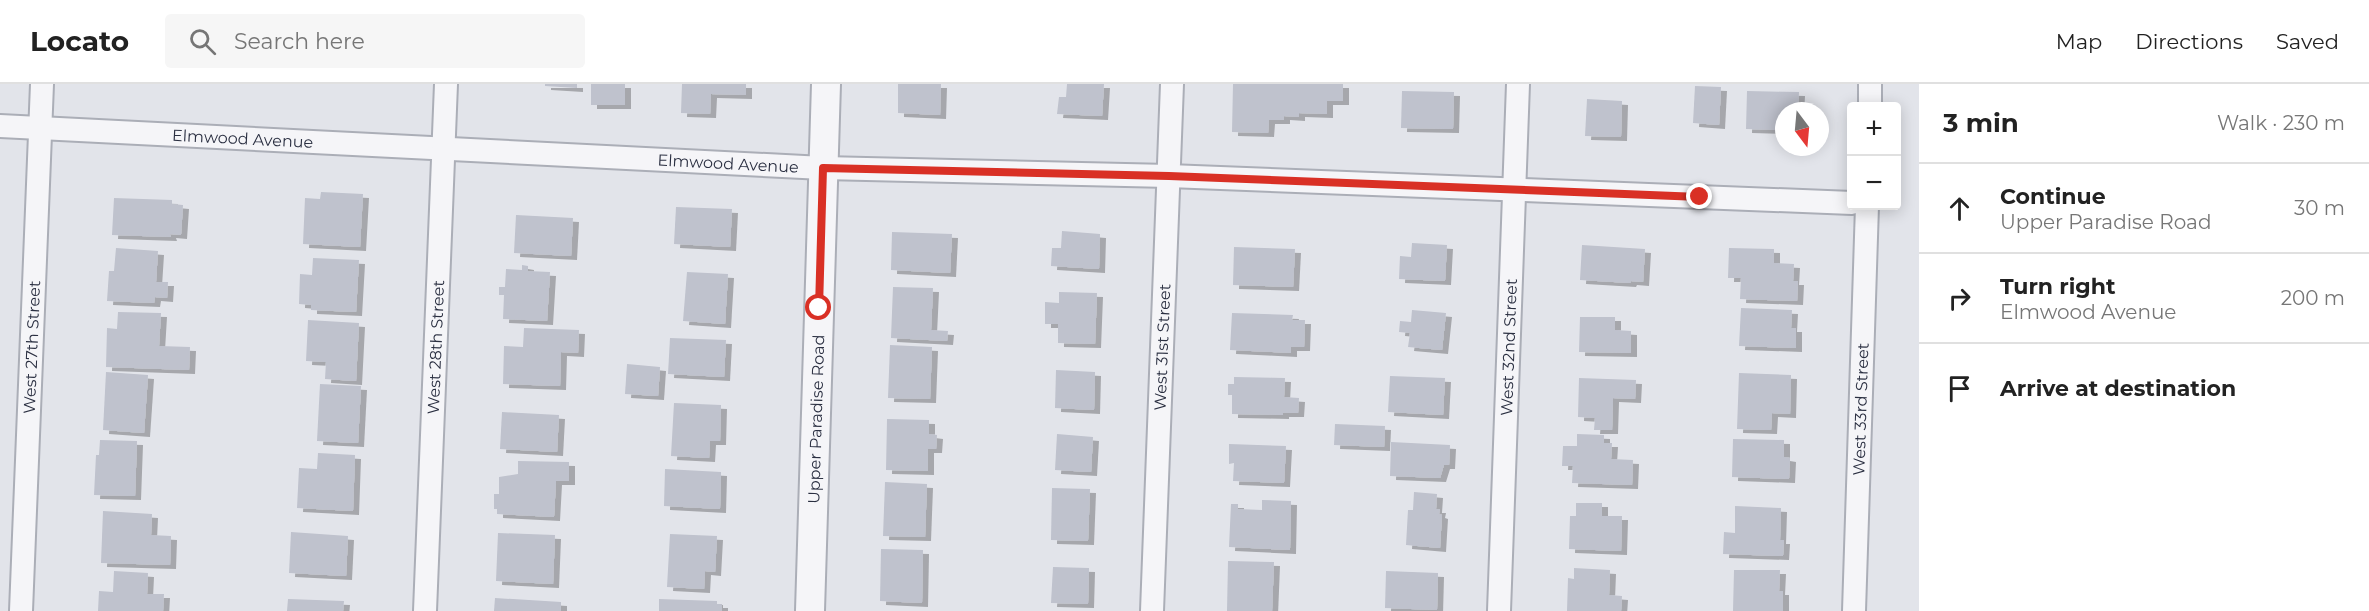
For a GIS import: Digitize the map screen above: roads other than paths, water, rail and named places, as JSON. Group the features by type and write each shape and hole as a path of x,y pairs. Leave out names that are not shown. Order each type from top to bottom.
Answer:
{"street":[{"name":"West 27th Street","path":"21,611 42,84"},
{"name":"West 28th Street","path":"425,611 446,84"},
{"name":"Upper Paradise Road","path":"810,611 826,84"},
{"name":"West 31st Street","path":"1152,611 1172,84"},
{"name":"West 32nd Street","path":"1499,611 1518,84"},
{"path":"1869,102 1870,84"},
{"name":"Elmwood Avenue","path":"0,126 823,168 1169,176 1847,203"},
{"name":"West 33rd Street","path":"1854,611 1868,210"}]}
